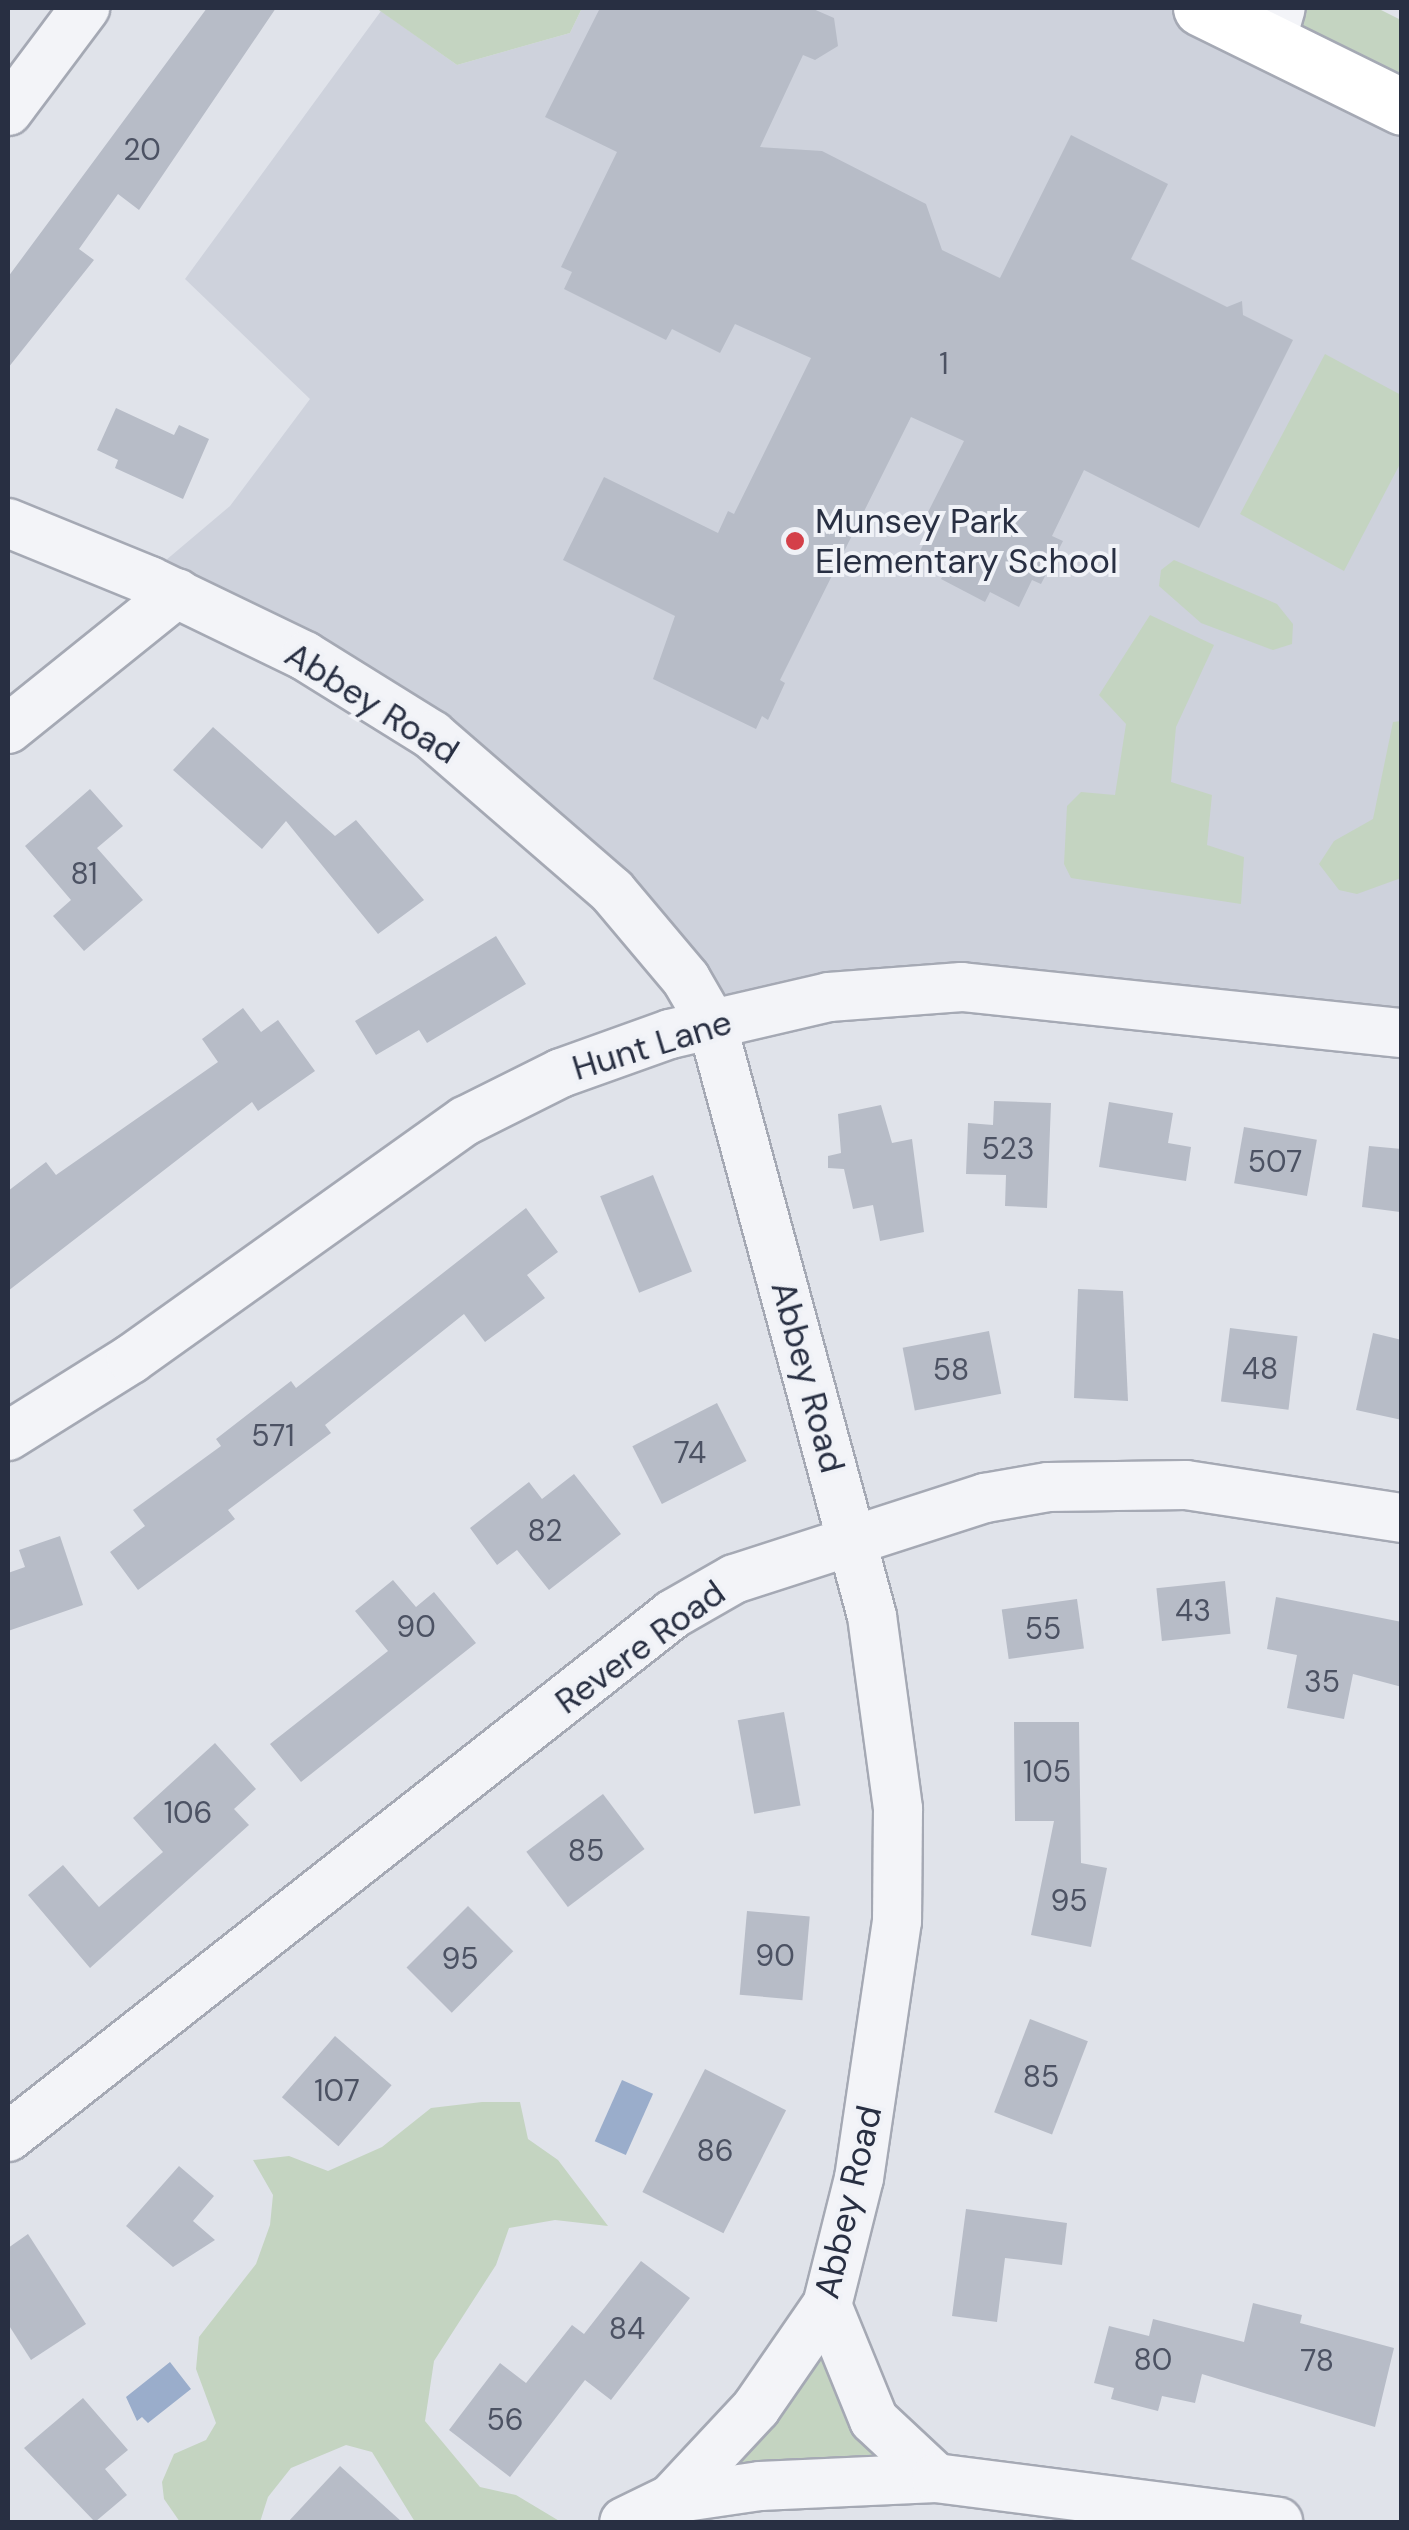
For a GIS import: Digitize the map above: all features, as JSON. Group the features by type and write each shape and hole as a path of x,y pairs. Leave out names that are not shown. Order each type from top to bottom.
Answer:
{"main road":[{"path":"1202,8 1276,25 1402,107"}],"street":[{"path":"8,111 84,8"},
{"name":"Abbey Road","path":"8,523 177,593 375,698 509,796 632,914 686,979 712,1024 851,1538 889,1715 898,1809 897,1921 859,2178 827,2306 756,2408 672,2499 624,2522"},
{"path":"8,729 177,593"},
{"name":"Hunt Lane","path":"8,1436 130,1359 466,1121 613,1052 829,997 962,987 1402,1033"},
{"name":"Revere Road","path":"8,2136 673,1614 734,1579 984,1498 1048,1488 1186,1485 1402,1518"},
{"path":"827,2306 874,2420 936,2478"},
{"path":"672,2499 760,2486 936,2478 1278,2522"}],"shaded area":[{"name":"Munsey Park Elementary School","path":"582,8 1202,8 1401,107 1401,1033 1023,990 712,1024 567,845 146,577 230,506 310,399 185,279 381,11 457,65 570,33"}],"green space":[{"path":"376,8 582,8 570,33 457,65"},
{"path":"1202,8 1377,8 1401,20 1401,107"},
{"path":"1325,354 1401,395 1401,462 1344,571 1240,514"},
{"path":"1174,560 1277,604 1293,624 1292,644 1273,650 1201,623 1159,586 1161,570"},
{"path":"1150,615 1214,645 1176,727 1171,782 1212,795 1207,845 1244,857 1241,904 1071,878 1064,864 1067,806 1081,792 1115,795 1126,724 1099,695"},
{"path":"1401,721 1401,878 1357,894 1339,890 1319,864 1334,841 1373,819 1393,722"},
{"path":"520,2102 528,2139 558,2160 608,2226 555,2220 509,2228 496,2265 434,2361 425,2421 480,2487 516,2495 561,2522 415,2522 372,2452 346,2445 291,2468 268,2497 260,2522 180,2522 164,2499 162,2482 174,2454 206,2440 216,2423 196,2369 199,2337 256,2264 270,2225 273,2195 253,2160 289,2156 328,2171 382,2147 431,2108"},
{"path":"827,2305 936,2478 671,2499"}],"water":[{"path":"622,2080 653,2094 626,2155 595,2141"},
{"path":"170,2362 191,2389 148,2423 142,2417 137,2421 126,2397"}],"building":[{"path":"207,8 276,8 139,210 118,194 79,249 94,260 8,368 8,277"},
{"path":"600,8 811,8 834,18 838,46 815,60 803,55 760,147 822,151 926,204 942,250 1000,278 1071,135 1168,184 1131,259 1227,307 1242,301 1243,315 1293,340 1199,528 1084,470 1052,536 1063,541 1041,584 1032,580 1019,607 990,592 985,602 941,579 946,569 918,555 932,527 923,522 964,441 911,417 780,680 785,683 768,720 762,716 756,729 653,679 675,616 563,560 604,477 718,533 728,511 734,514 811,358 735,324 720,353 672,329 666,340 564,289 572,272 561,267 617,152 545,117"},
{"path":"116,408 174,435 179,425 209,439 183,499 115,468 118,460 97,450"},
{"path":"213,727 335,836 356,820 424,900 378,934 286,821 262,849 173,770"},
{"path":"90,789 123,826 97,848 143,900 84,951 53,916 71,900 25,846"},
{"path":"496,936 526,984 427,1043 419,1030 376,1055 355,1021"},
{"path":"243,1008 261,1032 278,1020 315,1071 258,1111 252,1102 8,1291 8,1191 46,1162 56,1175 218,1062 202,1039"},
{"path":"994,1101 1051,1103 1047,1208 1005,1206 1006,1175 966,1174 968,1123 993,1125"},
{"path":"1109,1102 1173,1113 1168,1143 1191,1147 1186,1181 1099,1167"},
{"path":"881,1105 892,1143 912,1139 924,1232 880,1241 873,1205 853,1209 844,1169 828,1168 828,1156 841,1153 838,1114"},
{"path":"1244,1127 1317,1140 1307,1196 1234,1183"},
{"path":"1369,1146 1402,1149 1400,1212 1362,1207"},
{"path":"653,1175 692,1271 639,1293 600,1196"},
{"path":"526,1208 558,1252 527,1275 545,1298 485,1342 464,1314 325,1425 331,1433 228,1510 235,1519 138,1590 110,1552 145,1526 133,1510 221,1446 216,1439 291,1381 296,1388"},
{"path":"1078,1289 1123,1291 1128,1401 1074,1398"},
{"path":"1230,1328 1297,1336 1288,1410 1221,1401"},
{"path":"989,1331 1001,1394 915,1411 903,1348"},
{"path":"1373,1333 1402,1340 1402,1420 1356,1410"},
{"path":"717,1403 747,1461 662,1504 632,1446"},
{"path":"574,1474 621,1534 549,1590 517,1550 497,1565 470,1528 529,1482 542,1499"},
{"path":"60,1536 83,1605 8,1631 8,1573 25,1567 19,1550"},
{"path":"393,1580 416,1607 434,1592 476,1643 301,1782 270,1744 388,1651 355,1611"},
{"path":"1225,1581 1231,1634 1162,1641 1156,1588"},
{"path":"1276,1597 1402,1622 1402,1687 1353,1674 1344,1719 1287,1708 1297,1655 1267,1649"},
{"path":"1077,1599 1084,1649 1009,1659 1002,1610"},
{"path":"784,1712 800,1806 754,1814 738,1720"},
{"path":"1014,1722 1079,1722 1081,1863 1107,1868 1091,1947 1031,1935 1054,1821 1015,1821"},
{"path":"215,1743 256,1789 234,1809 249,1825 90,1968 28,1895 63,1865 99,1907 163,1852 133,1818"},
{"path":"603,1794 645,1849 568,1907 526,1852"},
{"path":"468,1906 513,1951 452,2013 406,1968"},
{"path":"747,1911 810,1916 802,2000 740,1995"},
{"path":"1030,2019 1088,2041 1052,2135 994,2112"},
{"path":"335,2036 392,2085 338,2146 282,2097"},
{"path":"705,2069 786,2110 723,2233 642,2192"},
{"path":"179,2166 214,2196 193,2221 215,2240 173,2267 126,2226"},
{"path":"966,2209 1067,2223 1062,2265 1005,2258 997,2322 952,2316"},
{"path":"28,2234 86,2324 31,2360 8,2324 8,2248"},
{"path":"641,2261 690,2298 611,2400 585,2380 510,2477 449,2430 500,2363 526,2383 572,2325 584,2334"},
{"path":"1253,2303 1302,2315 1300,2323 1394,2348 1375,2427 1202,2374 1195,2403 1162,2396 1158,2411 1111,2399 1114,2388 1094,2383 1109,2326 1149,2336 1153,2319 1244,2342"},
{"path":"83,2398 128,2450 105,2469 127,2495 95,2522 24,2448"},
{"path":"340,2466 402,2522 288,2522"}],"place":[{"name":"Munsey Park Elementary School","path":"795,541"}]}
